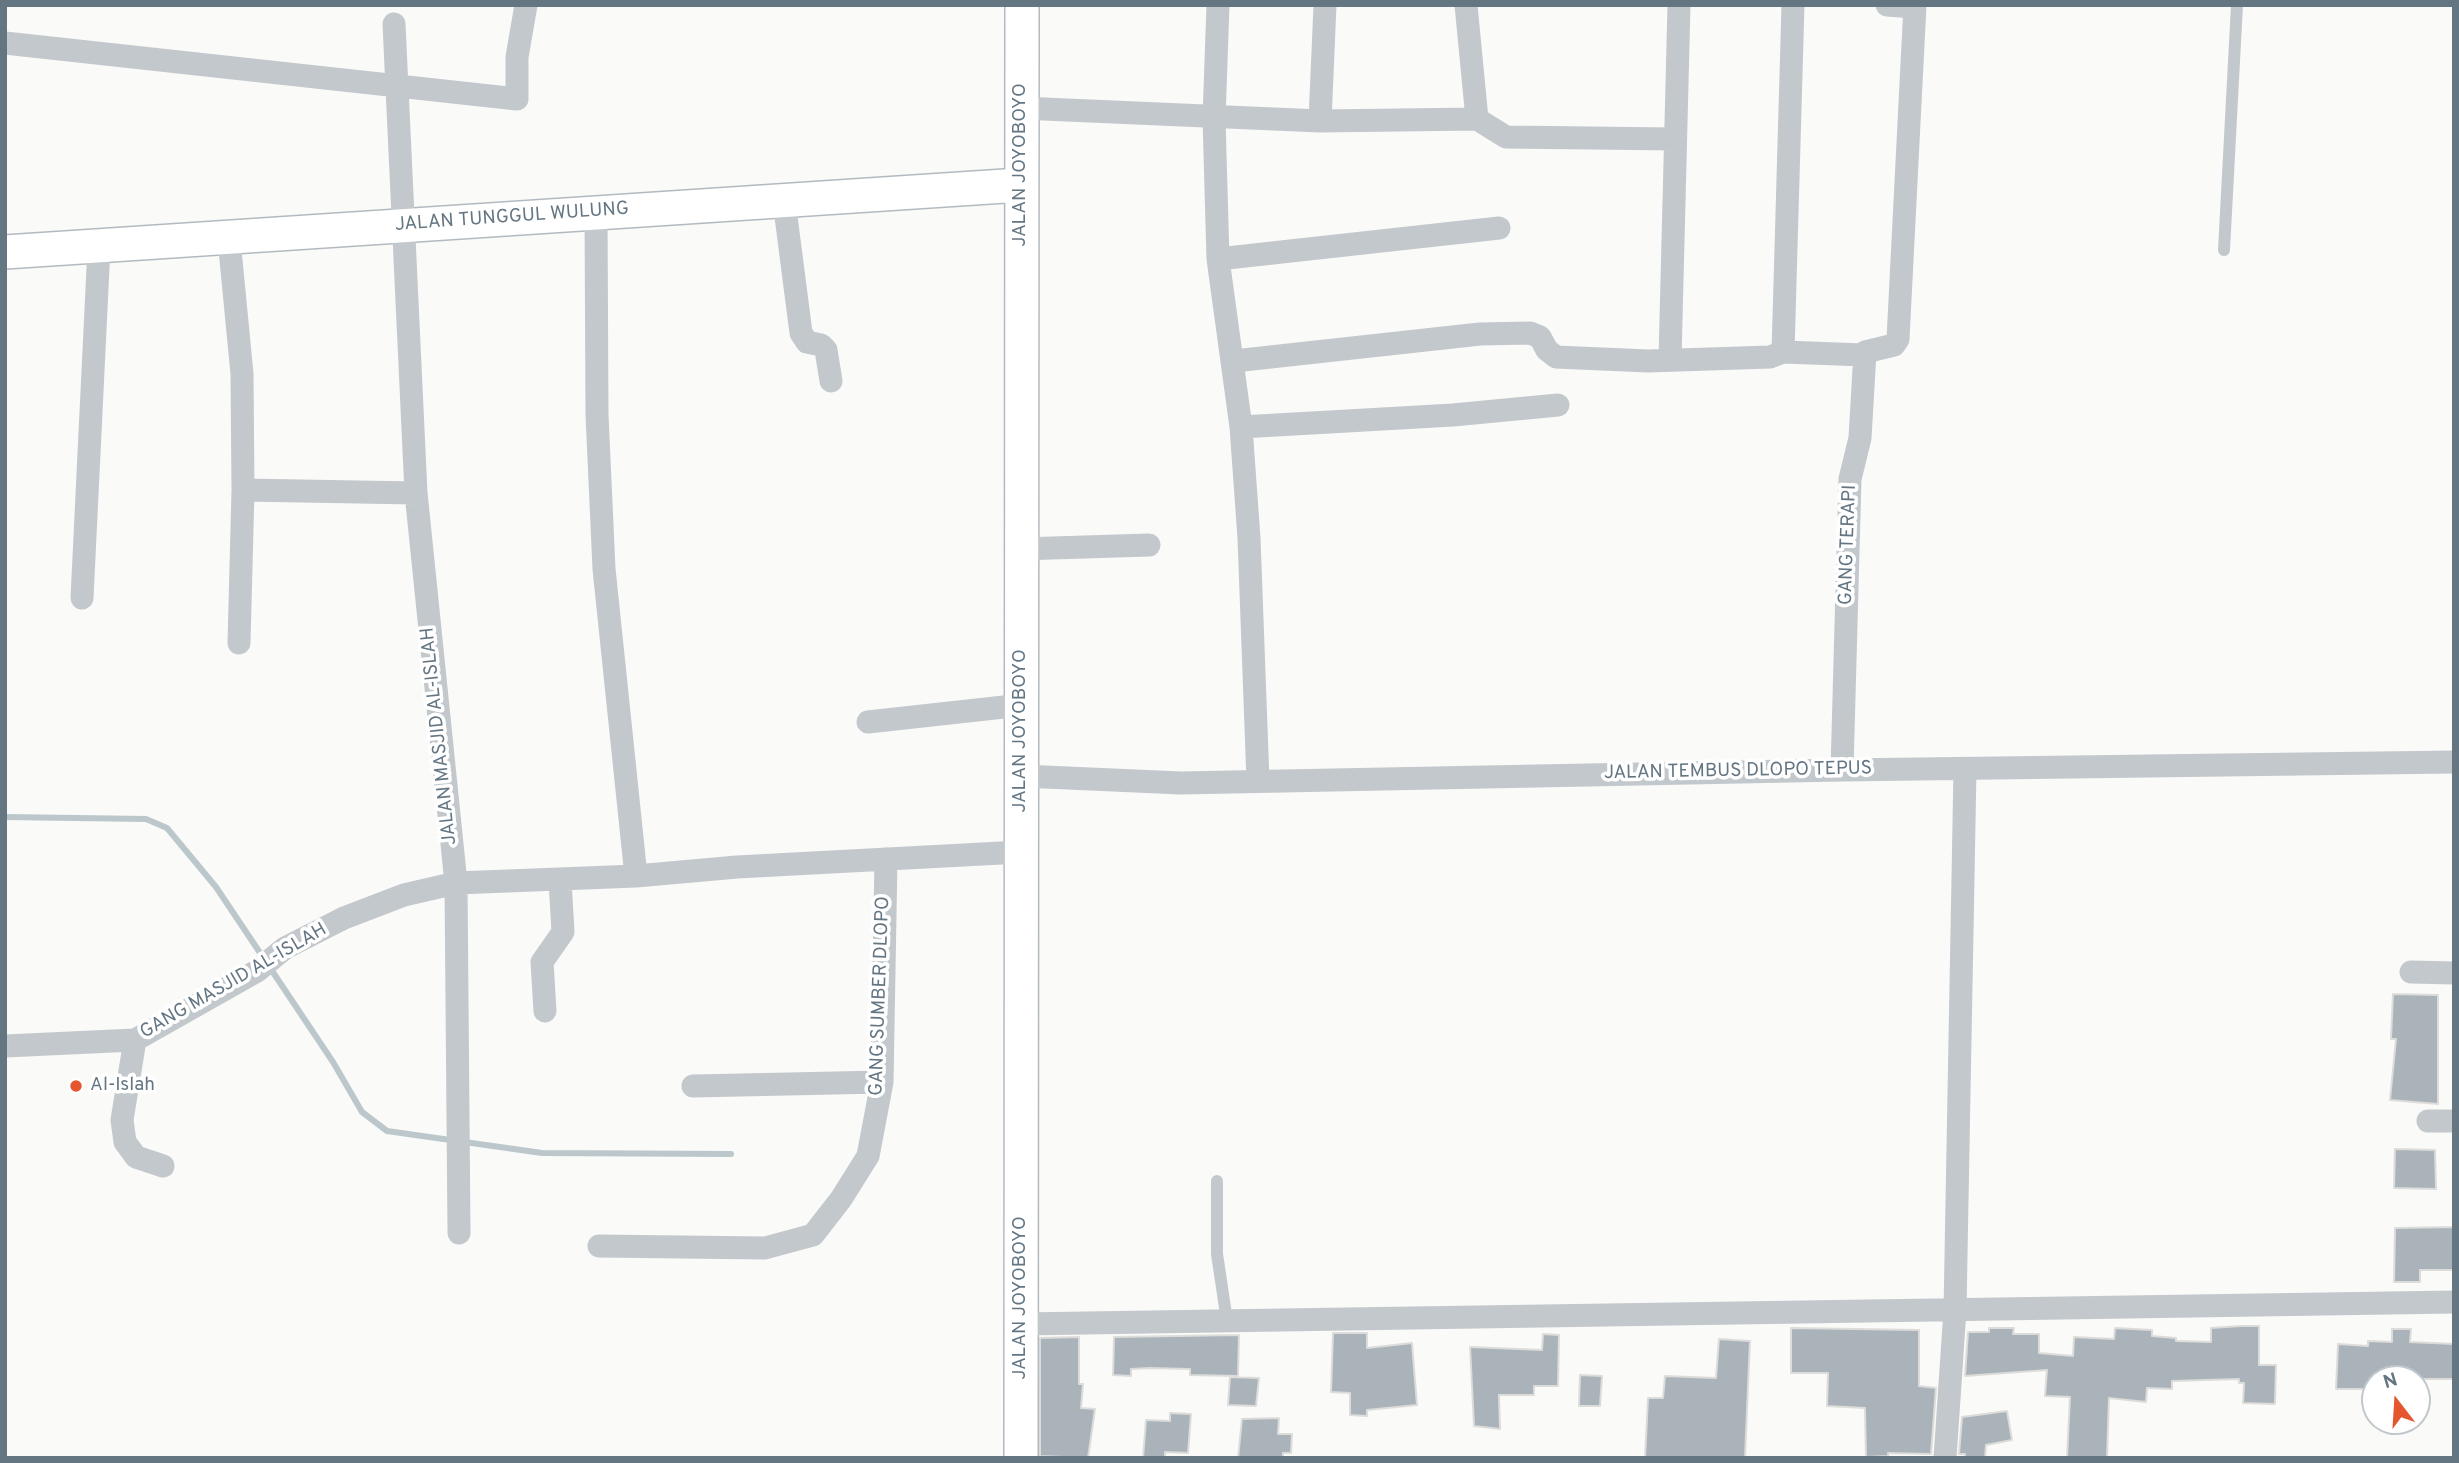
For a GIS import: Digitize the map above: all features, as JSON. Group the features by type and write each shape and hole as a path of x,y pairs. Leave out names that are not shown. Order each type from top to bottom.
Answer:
{"main road":[{"name":"JALAN JOYOBOYO","path":"1021,5 1021,1458"},
{"name":"JALAN TUNGGUL WULUNG","path":"5,252 1020,185"}],"street":[{"path":"5,43 517,99 517,57 526,5"},
{"path":"1218,5 1214,118 1218,259 1241,427 1249,538 1258,781"},
{"path":"1320,121 1325,5"},
{"path":"1466,5 1477,119"},
{"path":"1670,359 1679,5"},
{"path":"1783,352 1793,5"},
{"path":"1234,361 1480,334 1530,333 1540,337 1547,351 1556,357 1770,357 1783,352 1864,355 1871,348 1894,345 1898,340 1915,6 1887,5"},
{"name":"JALAN MASJID AL-ISLAH","path":"394,24 416,493 456,883 459,1233"},
{"path":"1021,108 1320,121 1477,119 1506,137 1674,139"},
{"path":"784,201 802,333 807,342 821,345 825,350 831,381"},
{"path":"596,212 597,415 604,569 636,876"},
{"path":"1218,259 1499,228"},
{"path":"229,239 242,374 243,490 239,643"},
{"path":"82,598 99,247"},
{"name":"GANG TERAPI","path":"1842,769 1850,479 1860,438 1864,355"},
{"path":"1241,427 1453,415 1558,405"},
{"path":"243,490 416,493"},
{"path":"1020,549 1149,545"},
{"path":"868,722 1022,705"},
{"name":"JALAN TEMBUS DLOPO TEPUS","path":"1022,776 1181,783 1842,769 2454,762"},
{"path":"1945,1458 1955,1310 1965,769"},
{"path":"456,883 636,876 1020,852"},
{"name":"GANG SUMBER DLOPO","path":"599,1246 765,1248 813,1235 841,1199 868,1156 882,1082 886,859"},
{"path":"545,1011 542,962 563,932 560,880"},
{"name":"GANG MASJID AL-ISLAH","path":"5,1046 135,1040 257,971 285,948 344,918 404,895 456,883"},
{"path":"2411,972 2454,973"},
{"path":"135,1040 122,1120 125,1142 136,1157 163,1166"},
{"path":"693,1086 882,1082"},
{"path":"2428,1121 2454,1121"},
{"path":"1021,1324 2454,1302"}],"lane":[{"path":"2224,250 2237,5"},
{"path":"1217,1181 1217,1254 1227,1321"}],"building":[{"path":"2393,994 2438,995 2438,1104 2390,1100 2396,1039 2391,1039"},
{"path":"2395,1149 2435,1150 2436,1189 2394,1188"},
{"path":"2454,1227 2454,1270 2420,1270 2420,1282 2394,1282 2395,1228"},
{"path":"2259,1326 2259,1365 2276,1365 2275,1404 2243,1403 2244,1383 2239,1383 2239,1379 2172,1381 2172,1389 2147,1388 2146,1402 2109,1398 2107,1458 2067,1458 2070,1397 2045,1396 2047,1370 1965,1376 1968,1332 1989,1332 1989,1328 2014,1328 2013,1334 2039,1334 2039,1353 2073,1356 2074,1337 2114,1339 2115,1328 2152,1330 2152,1336 2176,1338 2176,1341 2211,1342 2211,1328"},
{"path":"1791,1328 1919,1330 1919,1386 1936,1388 1931,1454 1888,1453 1888,1456 1866,1457 1865,1408 1827,1406 1828,1373 1791,1373"},
{"path":"2392,1329 2411,1329 2410,1342 2454,1344 2454,1379 2431,1379 2431,1365 2361,1365 2361,1389 2336,1389 2338,1344 2368,1346 2368,1341 2392,1342"},
{"path":"1333,1333 1367,1333 1367,1348 1412,1343 1417,1405 1367,1410 1367,1416 1350,1415 1350,1393 1331,1392"},
{"path":"1543,1334 1559,1335 1558,1386 1534,1386 1534,1395 1499,1395 1500,1429 1474,1426 1470,1347 1542,1350"},
{"path":"1239,1335 1238,1376 1190,1375 1190,1369 1149,1368 1131,1369 1131,1376 1113,1375 1114,1337"},
{"path":"1079,1337 1079,1384 1083,1384 1081,1408 1095,1409 1088,1458 1040,1456 1040,1338"},
{"path":"1719,1339 1750,1341 1745,1457 1645,1458 1648,1398 1663,1398 1665,1376 1716,1378"},
{"path":"1580,1375 1602,1376 1600,1406 1579,1406"},
{"path":"1230,1377 1259,1378 1256,1406 1228,1405"},
{"path":"2007,1411 2012,1440 1986,1445 1985,1458 1965,1458 1965,1454 1959,1454 1962,1417"},
{"path":"1170,1413 1191,1414 1188,1453 1165,1452 1165,1458 1143,1458 1146,1420 1170,1421"},
{"path":"1279,1418 1278,1434 1292,1434 1291,1453 1283,1453 1283,1458 1238,1458 1242,1419"}],"waterway":[{"path":"5,817 146,819 167,828 216,887 333,1062 362,1112 387,1131 542,1153 731,1154"}],"place":[{"name":"Al-Islah","path":"76,1086"}]}
